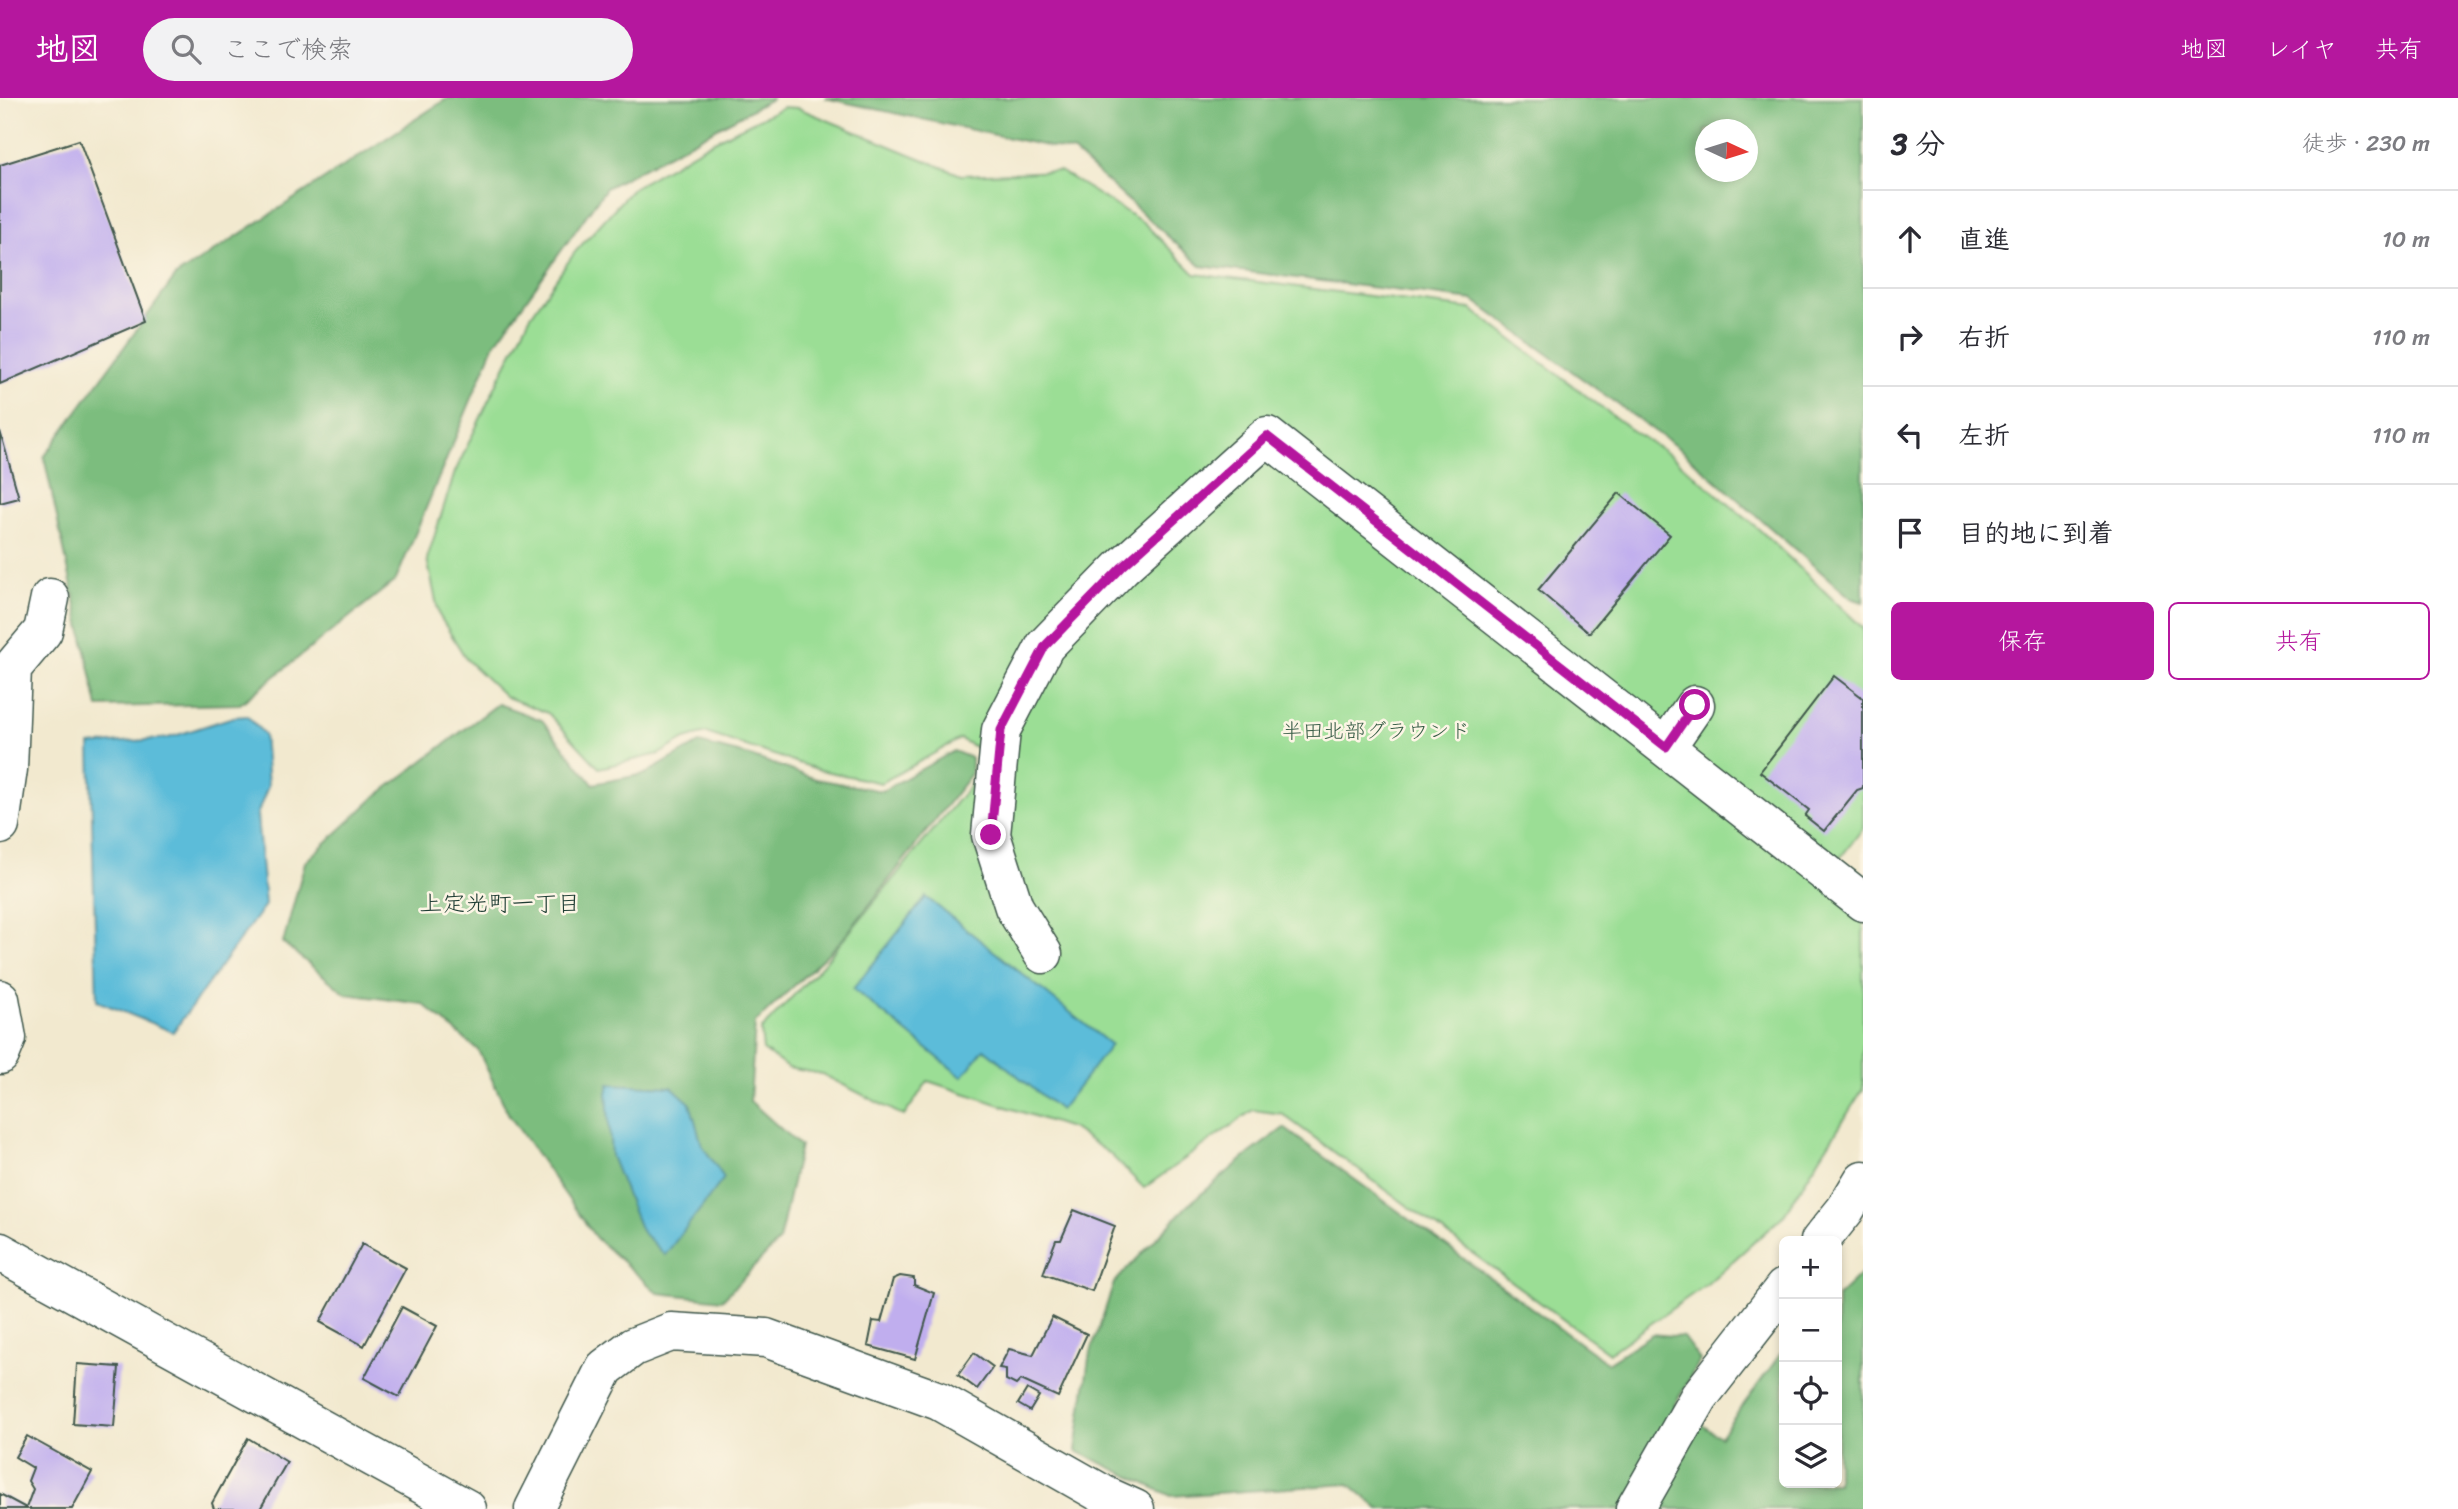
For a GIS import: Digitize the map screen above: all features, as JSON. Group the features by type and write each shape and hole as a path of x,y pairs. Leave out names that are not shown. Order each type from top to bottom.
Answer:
{"street":[{"path":"1043,954 1014,907 991,835 1001,730 1045,646 1122,567 1267,436 1863,902"},
{"path":"0,825 8,769 12,668 43,631 50,598"},
{"path":"1666,747 1695,705"},
{"path":"0,999 7,1038 0,1055"},
{"path":"1824,1236 1845,1210 1863,1180"},
{"path":"0,1252 467,1509"},
{"path":"1635,1509 1699,1397 1779,1293"},
{"path":"534,1509 605,1368 633,1347 671,1332 766,1338 939,1401 1106,1496 1135,1509"}],"green space":[{"path":"448,98 773,98 606,188 494,345 396,580 240,704 98,707 44,457 176,276"},
{"path":"825,98 1863,98 1863,602 1851,598 1681,450 1473,300 1201,266 1074,152"},
{"name":"半田北部グラウンド","path":"783,107 798,108 961,175 1060,171 1144,223 1195,274 1471,309 1629,428 1675,459 1761,531 1863,628 1863,828 1822,882 1863,911 1863,1089 1783,1216 1707,1284 1609,1353 1282,1114 1253,1110 1144,1188 1110,1154 1073,1129 928,1081 904,1116 822,1074 788,1068 763,1050 761,1030 824,963 981,772 981,750 960,739 881,783 820,770 706,733 685,739 659,754 599,768 548,713 506,697 467,660 439,615 427,559 455,472 496,385 530,317 575,252 633,188 712,142"},
{"path":"498,704 542,720 593,784 645,774 699,743 750,756 816,779 882,791 954,751 971,758 971,774 842,940 755,1023 750,1101 800,1146 779,1241 722,1300 658,1293 596,1238 509,1115 478,1050 423,1004 346,994 283,943 305,862 374,798"},
{"path":"1284,1128 1607,1363 1652,1334 1683,1337 1700,1360 1674,1406 1720,1437 1779,1356 1779,1488 1842,1488 1842,1292 1863,1272 1863,1509 1379,1509 1349,1484 1171,1496 1076,1451 1089,1358 1114,1283 1187,1206"}],"water":[{"path":"247,716 264,734 268,786 257,815 265,905 173,1032 97,1001 90,745 168,738 233,717"},
{"path":"926,897 1111,1045 1060,1110 984,1049 962,1077 853,989"},
{"path":"609,1084 672,1087 690,1103 702,1145 724,1178 665,1255 641,1231 611,1156 607,1093"}],"building":[{"path":"79,140 146,321 0,384 0,165"},
{"path":"0,431 19,498 0,503"},
{"path":"1619,493 1670,535 1589,633 1538,590"},
{"path":"1834,676 1863,698 1863,788 1857,790 1824,831 1805,816 1809,810 1760,772"},
{"path":"1074,1210 1115,1226 1092,1291 1043,1274 1056,1240 1061,1240"},
{"path":"362,1244 406,1268 364,1346 320,1322"},
{"path":"900,1276 914,1278 914,1285 934,1293 915,1359 868,1346 873,1321 881,1322 893,1279"},
{"path":"402,1307 437,1326 399,1397 364,1378"},
{"path":"1052,1317 1087,1334 1058,1397 1021,1380 1016,1385 1006,1380 1006,1369 999,1368 1009,1349 1033,1355"},
{"path":"974,1353 993,1367 977,1389 958,1375"},
{"path":"77,1364 119,1367 114,1427 73,1424"},
{"path":"1027,1389 1039,1396 1030,1411 1018,1404"},
{"path":"27,1436 92,1472 72,1509 0,1509 0,1494 26,1508 33,1489 28,1481 33,1468 15,1457"},
{"path":"248,1438 287,1462 260,1509 214,1509 212,1503"}],"district":[{"name":"上定光町一丁目","path":"500,903"}],"route":[{"path":"991,835 1001,730 1045,646 1122,567 1267,436 1666,747 1695,705"}]}
